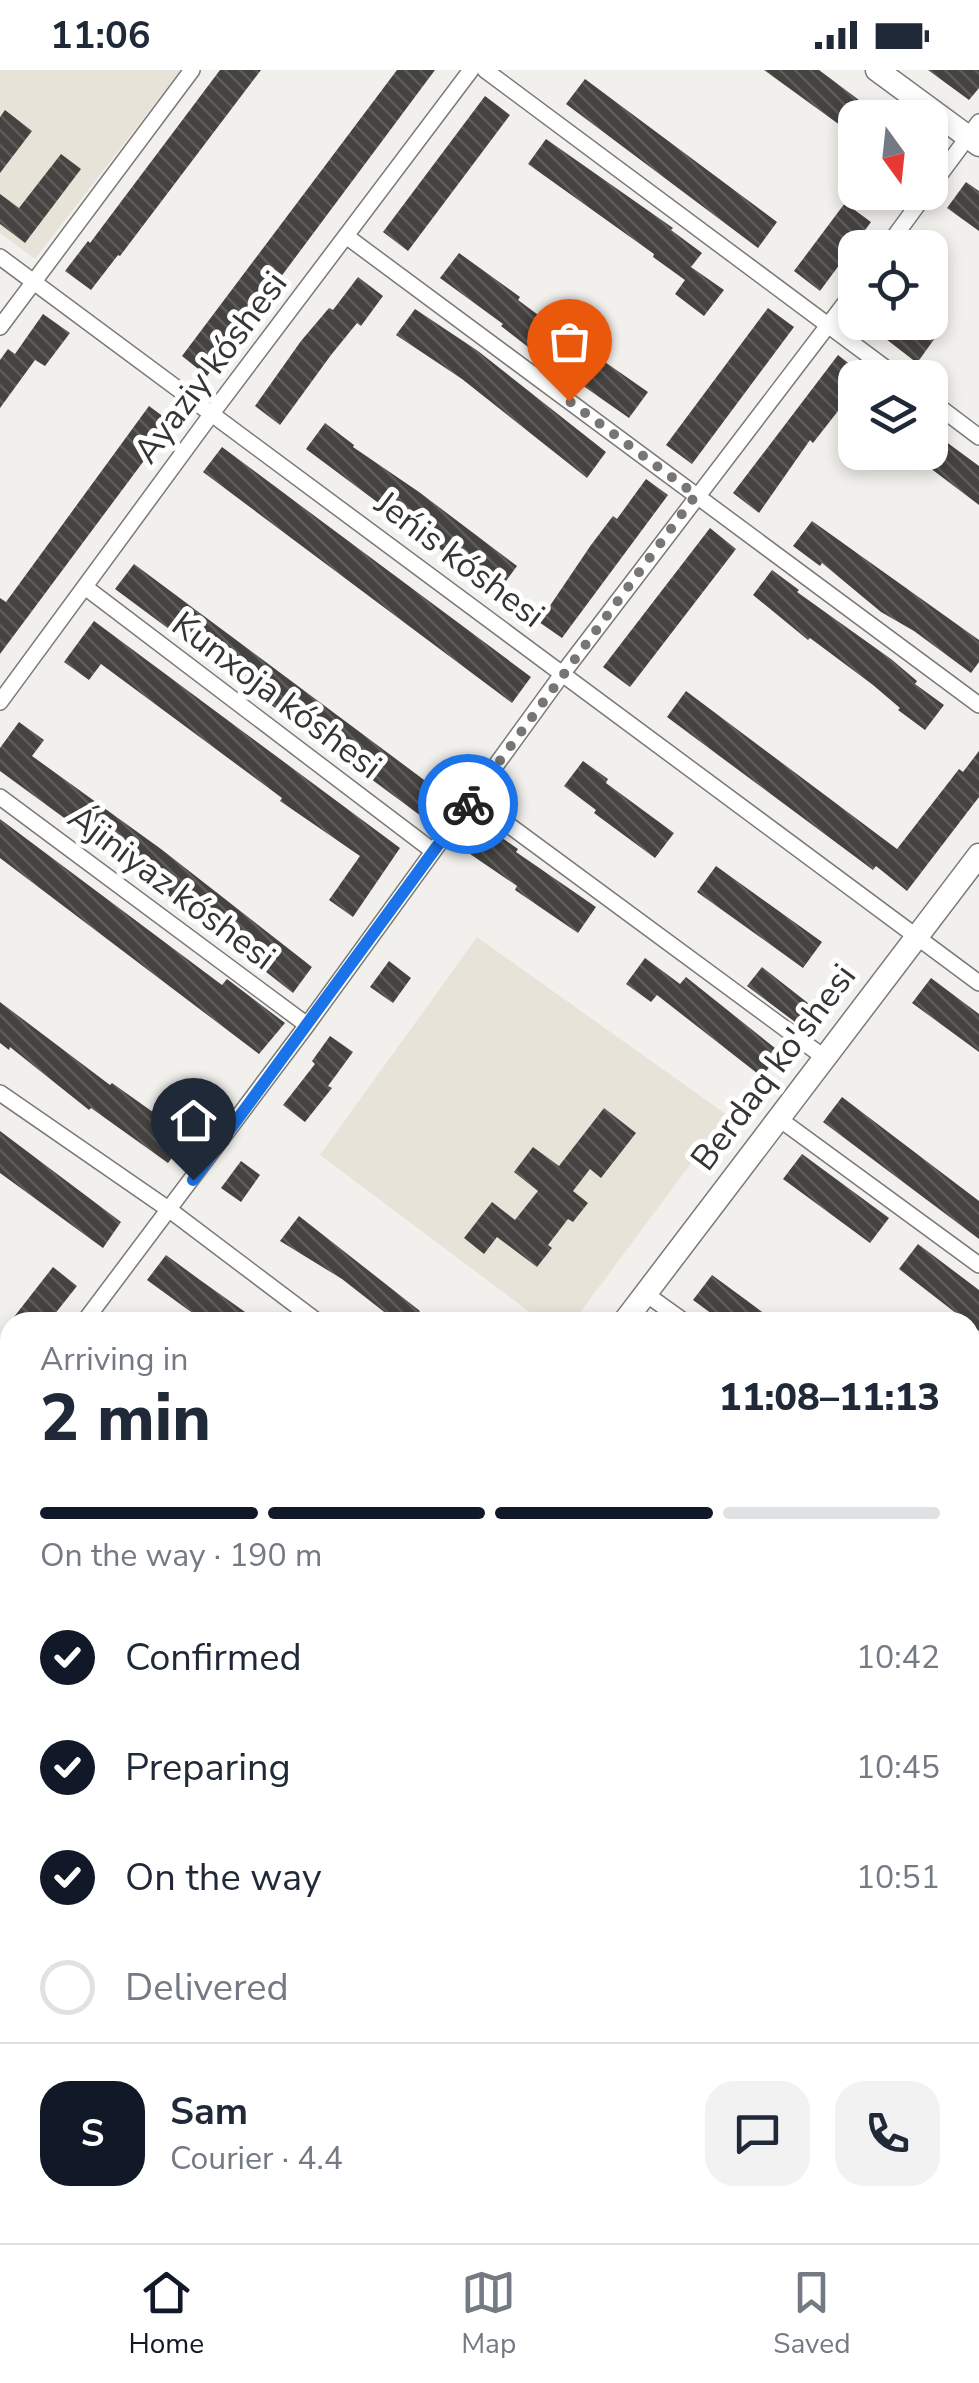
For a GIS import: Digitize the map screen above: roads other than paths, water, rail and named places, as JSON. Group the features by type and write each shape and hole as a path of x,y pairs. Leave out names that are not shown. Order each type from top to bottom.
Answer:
{"street":[{"path":"0,327 192,70"},
{"name":"Ayaziy kóshesi","path":"0,702 212,412 472,70"},
{"path":"485,70 875,360"},
{"path":"876,70 975,134 948,166"},
{"path":"346,236 979,704"},
{"name":"Jeńis kóshesi","path":"0,257 979,983"},
{"path":"92,1312 308,1026 562,673 838,313"},
{"path":"948,414 979,437"},
{"name":"Kunxoja kóshesi","path":"84,587 433,850"},
{"name":"Ájiniyaz kóshesi","path":"0,797 308,1026"},
{"path":"472,798 824,1058"},
{"name":"Berdaq ko'shesi","path":"632,1312 979,855"},
{"path":"0,1094 170,1211 305,1312"},
{"path":"778,1118 979,1266"},
{"path":"646,1294 671,1312"}]}
